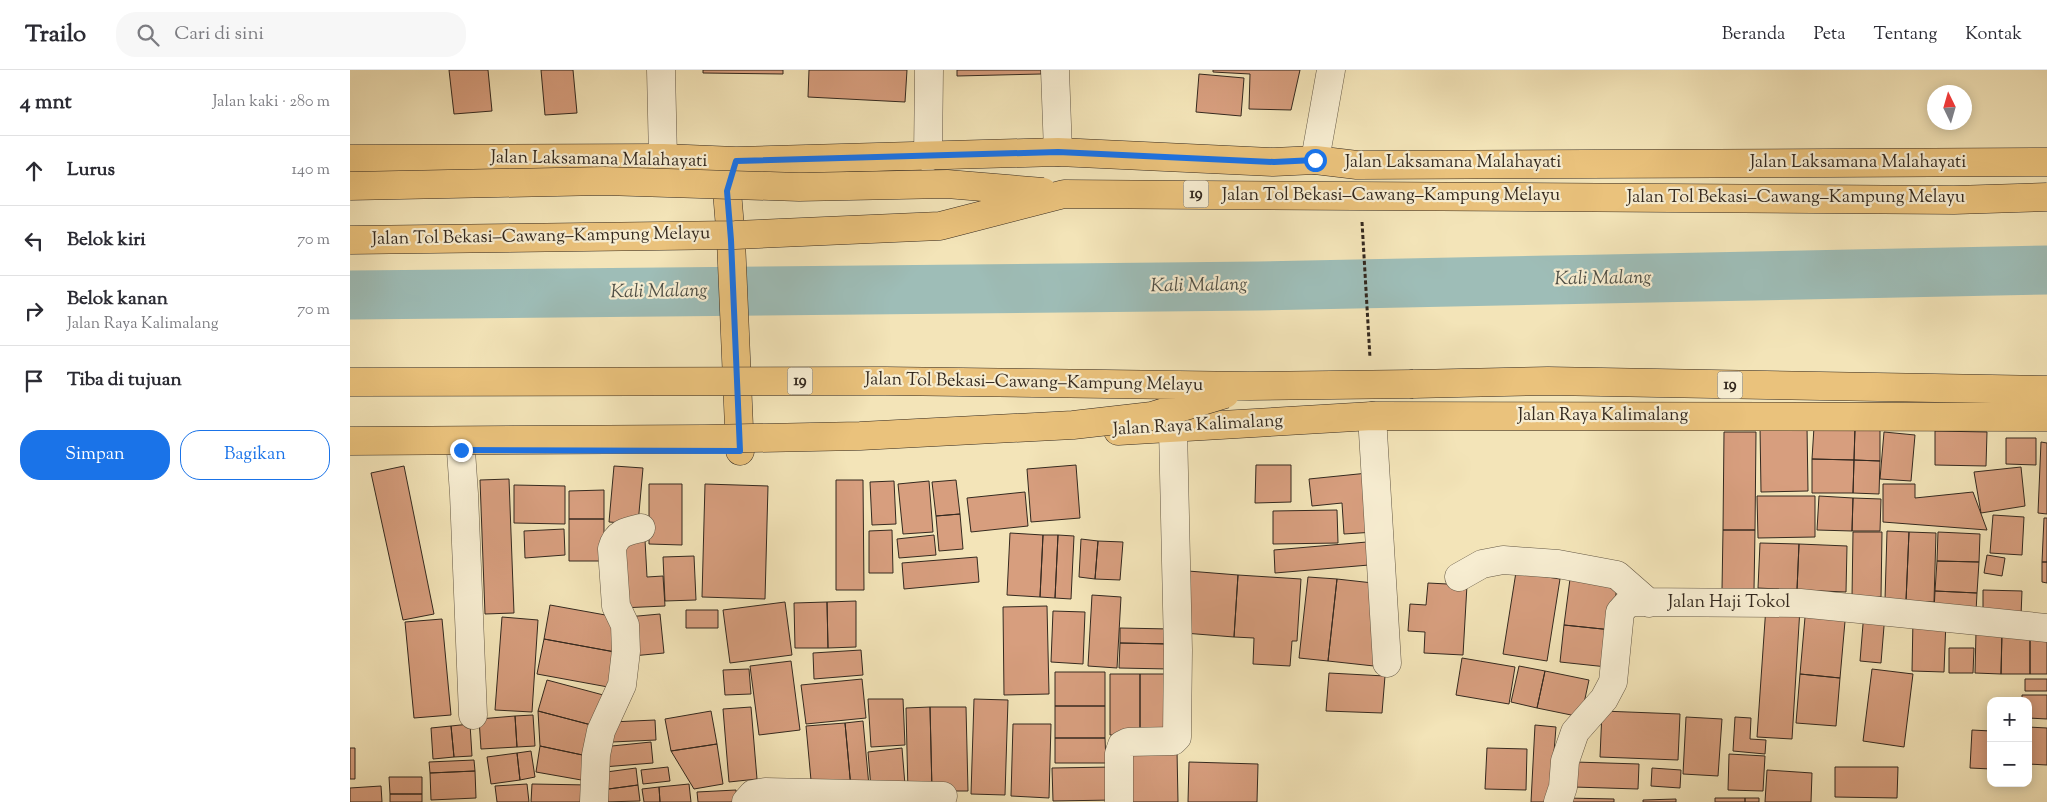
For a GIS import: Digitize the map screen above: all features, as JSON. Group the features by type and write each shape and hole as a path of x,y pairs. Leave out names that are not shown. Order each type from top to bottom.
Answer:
{"main road":[{"name":"Jalan Laksamana Malahayati","path":"350,160 663,158 725,161 1058,152 1274,162 1315,160 1357,165 2047,162"},
{"path":"725,161 731,240 740,451"},
{"path":"350,186 604,181 799,187 947,184 1064,194"},
{"name":"Jalan Tol Bekasi–Cawang–Kampung Melayu","path":"350,240 735,235 940,226 1064,194 1954,200 2047,197"},
{"name":"Jalan Tol Bekasi–Cawang–Kampung Melayu","path":"350,382 885,381 1250,386 1548,381 2047,390"},
{"path":"350,441 705,440 841,437 1073,425 1152,416 1250,386"},
{"name":"Jalan Raya Kalimalang","path":"350,452 461,450 740,451 1372,416 2047,416"}],"street":[{"path":"661,70 663,158"},
{"path":"928,157 929,70"},
{"path":"1055,70 1058,152"},
{"path":"1315,160 1331,70"},
{"path":"1372,416 1387,662"},
{"path":"1119,802 1119,754 1122,745 1128,742 1173,742 1177,737 1178,650 1173,428"},
{"path":"461,450 472,715"},
{"path":"594,802 596,755 601,731 622,685 626,651 626,625 616,606 612,549 614,541 623,532 641,528"},
{"path":"1459,577 1482,564 1503,560 1558,564 1617,575 1649,603"},
{"name":"Jalan Haji Tokol","path":"1558,802 1563,787 1565,761 1572,738 1604,699 1613,682 1620,612 1629,602 1800,603 2047,628"},
{"path":"746,802 753,794 764,792 943,796"}],"path":[{"path":"1362,224 1369,345"}],"building":[{"path":"449,70 488,70 492,111 454,114"},
{"path":"541,70 573,70 577,113 545,115"},
{"path":"703,70 783,70 783,74 703,73"},
{"path":"809,70 907,70 905,102 808,97"},
{"path":"957,70 1041,70 1041,74 957,76"},
{"path":"1213,70 1300,70 1291,110 1249,109 1250,74 1213,72"},
{"path":"1199,74 1244,78 1241,116 1196,112"},
{"path":"1760,427 1807,427 1808,491 1761,492"},
{"path":"1814,427 1855,428 1854,460 1812,459"},
{"path":"1855,428 1880,429 1880,461 1854,460"},
{"path":"1935,431 1987,432 1986,466 1935,465"},
{"path":"1724,432 1756,432 1755,530 1723,530"},
{"path":"1884,432 1915,435 1911,481 1880,479"},
{"path":"2006,438 2036,438 2036,465 2006,464"},
{"path":"2041,442 2047,443 2047,514 2038,513"},
{"path":"1812,459 1854,460 1853,493 1812,493"},
{"path":"1854,460 1880,461 1879,494 1853,493"},
{"path":"1076,465 1080,518 1031,522 1027,469"},
{"path":"1256,465 1291,465 1291,502 1255,503"},
{"path":"404,466 434,614 403,620 371,473"},
{"path":"614,466 643,468 638,524 609,522"},
{"path":"2021,467 2025,506 1981,513 1974,472"},
{"path":"1368,473 1375,532 1344,534 1342,503 1312,506 1309,479"},
{"path":"509,479 514,613 485,614 480,480"},
{"path":"836,480 863,480 864,590 836,590"},
{"path":"956,480 960,514 936,516 932,482"},
{"path":"894,481 896,524 872,525 870,482"},
{"path":"929,481 933,532 903,534 898,484"},
{"path":"649,484 682,484 682,545 649,544"},
{"path":"705,484 768,486 765,599 702,597"},
{"path":"1883,484 1915,484 1915,498 1973,492 1987,530 1883,522"},
{"path":"514,485 565,486 565,524 514,523"},
{"path":"604,490 604,519 569,519 569,491"},
{"path":"1025,492 1028,526 971,532 967,498"},
{"path":"1757,496 1815,496 1815,537 1758,538"},
{"path":"1819,496 1853,498 1852,531 1817,530"},
{"path":"1853,498 1881,499 1880,531 1852,531"},
{"path":"1337,510 1338,543 1273,544 1273,511"},
{"path":"960,514 963,549 939,551 936,516"},
{"path":"1993,515 2024,517 2022,555 1990,553"},
{"path":"2044,518 2047,518 2047,562 2042,562"},
{"path":"569,519 604,519 604,561 569,561"},
{"path":"564,529 565,555 525,558 524,531"},
{"path":"892,530 893,573 869,573 869,531"},
{"path":"1723,530 1755,530 1754,590 1722,589"},
{"path":"1887,531 1909,532 1906,601 1885,600"},
{"path":"1853,532 1882,532 1881,597 1852,597"},
{"path":"1909,532 1936,533 1934,602 1906,601"},
{"path":"1938,532 1980,534 1979,562 1937,561"},
{"path":"1010,533 1043,535 1040,597 1007,595"},
{"path":"934,535 936,555 899,558 897,539"},
{"path":"1043,535 1058,535 1055,598 1040,597"},
{"path":"1058,535 1074,536 1071,599 1055,598"},
{"path":"1081,539 1098,541 1095,579 1079,577"},
{"path":"645,540 647,577 663,576 665,606 621,608 619,541"},
{"path":"1098,541 1123,542 1120,580 1095,579"},
{"path":"1367,542 1369,565 1275,573 1274,550"},
{"path":"1760,543 1799,544 1797,590 1758,588"},
{"path":"1799,544 1847,546 1846,592 1797,590"},
{"path":"1987,555 2005,558 2002,576 1984,573"},
{"path":"694,556 696,600 665,601 663,557"},
{"path":"977,557 979,582 904,589 902,563"},
{"path":"1937,561 1979,562 1977,593 1935,591"},
{"path":"2042,562 2047,562 2047,583 2042,582"},
{"path":"1188,571 1238,575 1234,637 1184,633"},
{"path":"1516,572 1560,579 1547,661 1503,654"},
{"path":"1238,575 1301,579 1297,641 1292,641 1290,666 1253,664 1254,638 1234,637"},
{"path":"1308,577 1337,579 1328,661 1299,658"},
{"path":"1337,579 1382,584 1374,666 1328,661"},
{"path":"1570,579 1617,585 1612,630 1564,625"},
{"path":"1428,583 1467,585 1463,655 1424,653 1425,632 1408,631 1410,604 1426,605"},
{"path":"1983,590 2022,591 2021,616 1983,615"},
{"path":"1935,591 1977,593 1976,612 1934,611"},
{"path":"1092,595 1121,597 1117,668 1088,666"},
{"path":"856,601 856,647 828,648 827,602"},
{"path":"785,602 792,655 730,663 723,610"},
{"path":"827,602 828,648 795,648 794,603"},
{"path":"550,605 622,618 615,652 544,639"},
{"path":"1047,606 1049,694 1004,695 1003,607"},
{"path":"1766,606 1800,608 1792,739 1757,737"},
{"path":"1806,606 1846,610 1840,678 1800,674"},
{"path":"686,610 718,610 718,628 686,628"},
{"path":"1053,611 1085,612 1083,664 1051,662"},
{"path":"1864,612 1885,614 1881,663 1860,661"},
{"path":"660,614 664,653 632,656 627,617"},
{"path":"502,617 538,620 532,712 495,710"},
{"path":"442,619 451,715 414,718 405,622"},
{"path":"1913,619 1946,620 1944,672 1912,671"},
{"path":"1564,625 1612,630 1607,667 1560,662"},
{"path":"1120,628 1170,629 1170,644 1120,643"},
{"path":"1976,632 2002,632 2001,674 1975,673"},
{"path":"2002,632 2030,632 2030,674 2001,674"},
{"path":"2030,632 2047,633 2047,674 2030,674"},
{"path":"544,639 615,652 608,687 537,674"},
{"path":"1120,643 1170,644 1169,669 1119,668"},
{"path":"1949,648 1974,648 1973,673 1949,673"},
{"path":"861,650 863,675 814,679 813,653"},
{"path":"1462,658 1515,667 1509,704 1456,695"},
{"path":"791,661 800,730 759,735 750,666"},
{"path":"1519,666 1545,671 1537,708 1511,702"},
{"path":"749,669 751,694 725,695 723,670"},
{"path":"1872,669 1913,674 1904,747 1863,741"},
{"path":"1545,671 1589,680 1581,717 1537,708"},
{"path":"1055,672 1105,672 1105,706 1055,706"},
{"path":"1329,673 1385,676 1382,713 1326,711"},
{"path":"1110,674 1140,674 1140,735 1110,735"},
{"path":"1140,674 1172,674 1172,735 1140,735"},
{"path":"1800,674 1840,678 1836,726 1796,723"},
{"path":"862,679 866,718 806,724 801,685"},
{"path":"2025,679 2047,679 2047,691 2025,691"},
{"path":"547,680 607,696 599,727 538,711"},
{"path":"2022,695 2047,695 2047,719 2032,718 2032,697 2022,697"},
{"path":"868,699 903,699 905,745 871,747"},
{"path":"974,699 1008,700 1005,795 971,794"},
{"path":"1055,706 1105,706 1105,738 1055,738"},
{"path":"751,707 757,779 729,782 723,709"},
{"path":"930,707 932,791 908,792 906,708"},
{"path":"930,707 966,707 968,791 932,791"},
{"path":"538,711 599,727 592,757 540,746"},
{"path":"711,711 717,744 671,751 665,719"},
{"path":"1602,711 1680,714 1678,760 1600,757"},
{"path":"533,715 535,746 517,747 515,716"},
{"path":"515,716 517,747 481,749 479,719"},
{"path":"1686,717 1722,719 1718,776 1683,774"},
{"path":"1735,717 1751,718 1750,739 1766,740 1765,754 1733,751"},
{"path":"655,720 656,740 612,742 611,722"},
{"path":"863,721 869,786 851,788 845,723"},
{"path":"845,723 851,788 812,791 806,726"},
{"path":"470,724 472,756 454,757 451,726"},
{"path":"1013,724 1051,724 1049,798 1011,796"},
{"path":"1535,725 1556,727 1550,802 1531,802"},
{"path":"451,726 454,757 433,759 431,728"},
{"path":"2032,727 2047,728 2047,765 2032,764"},
{"path":"1972,730 1987,731 1987,769 1970,768"},
{"path":"1055,738 1105,738 1106,763 1055,763"},
{"path":"651,742 653,763 603,767 602,747"},
{"path":"717,744 723,784 694,789 671,751"},
{"path":"540,746 592,757 587,781 536,772"},
{"path":"350,748 355,748 355,779 350,779"},
{"path":"902,748 905,785 871,788 868,752"},
{"path":"1487,748 1527,749 1526,790 1485,789"},
{"path":"1124,750 1177,750 1178,802 1124,802"},
{"path":"531,751 535,777 520,780 517,753"},
{"path":"517,753 520,780 491,784 487,757"},
{"path":"1729,754 1765,756 1763,791 1728,790"},
{"path":"474,760 475,771 430,773 429,762"},
{"path":"1189,762 1258,764 1257,802 1188,802"},
{"path":"1575,762 1639,764 1638,789 1574,787"},
{"path":"668,767 670,781 643,784 641,770"},
{"path":"1114,767 1114,800 1053,801 1052,768"},
{"path":"1835,767 1898,767 1897,798 1835,797"},
{"path":"636,768 638,785 601,790 599,773"},
{"path":"1652,768 1681,770 1680,788 1651,786"},
{"path":"1767,770 1812,773 1811,802 1765,802"},
{"path":"475,771 476,798 431,800 430,773"},
{"path":"389,777 422,777 422,794 390,794"},
{"path":"527,784 529,802 497,802 495,786"},
{"path":"532,784 589,785 588,802 531,802"},
{"path":"689,784 691,802 660,802 659,787"},
{"path":"638,785 640,801 603,802 601,790"},
{"path":"381,786 382,802 350,802 350,788"},
{"path":"659,787 660,802 644,802 642,789"},
{"path":"736,790 737,802 698,802 697,792"},
{"path":"390,794 422,794 422,802 390,802"},
{"path":"1565,798 1614,799 1614,802 1564,802"},
{"path":"1715,798 1745,798 1745,802 1715,802"},
{"path":"1745,798 1759,798 1759,802 1745,802"},
{"path":"1676,799 1676,802 1643,802 1643,800"}],"waterway":[{"name":"Kali Malang","path":"350,295 1258,286 2047,270"}],"route":[{"path":"461,450 740,451 731,240 727,191 736,161 1058,152 1274,162 1315,160"}]}
